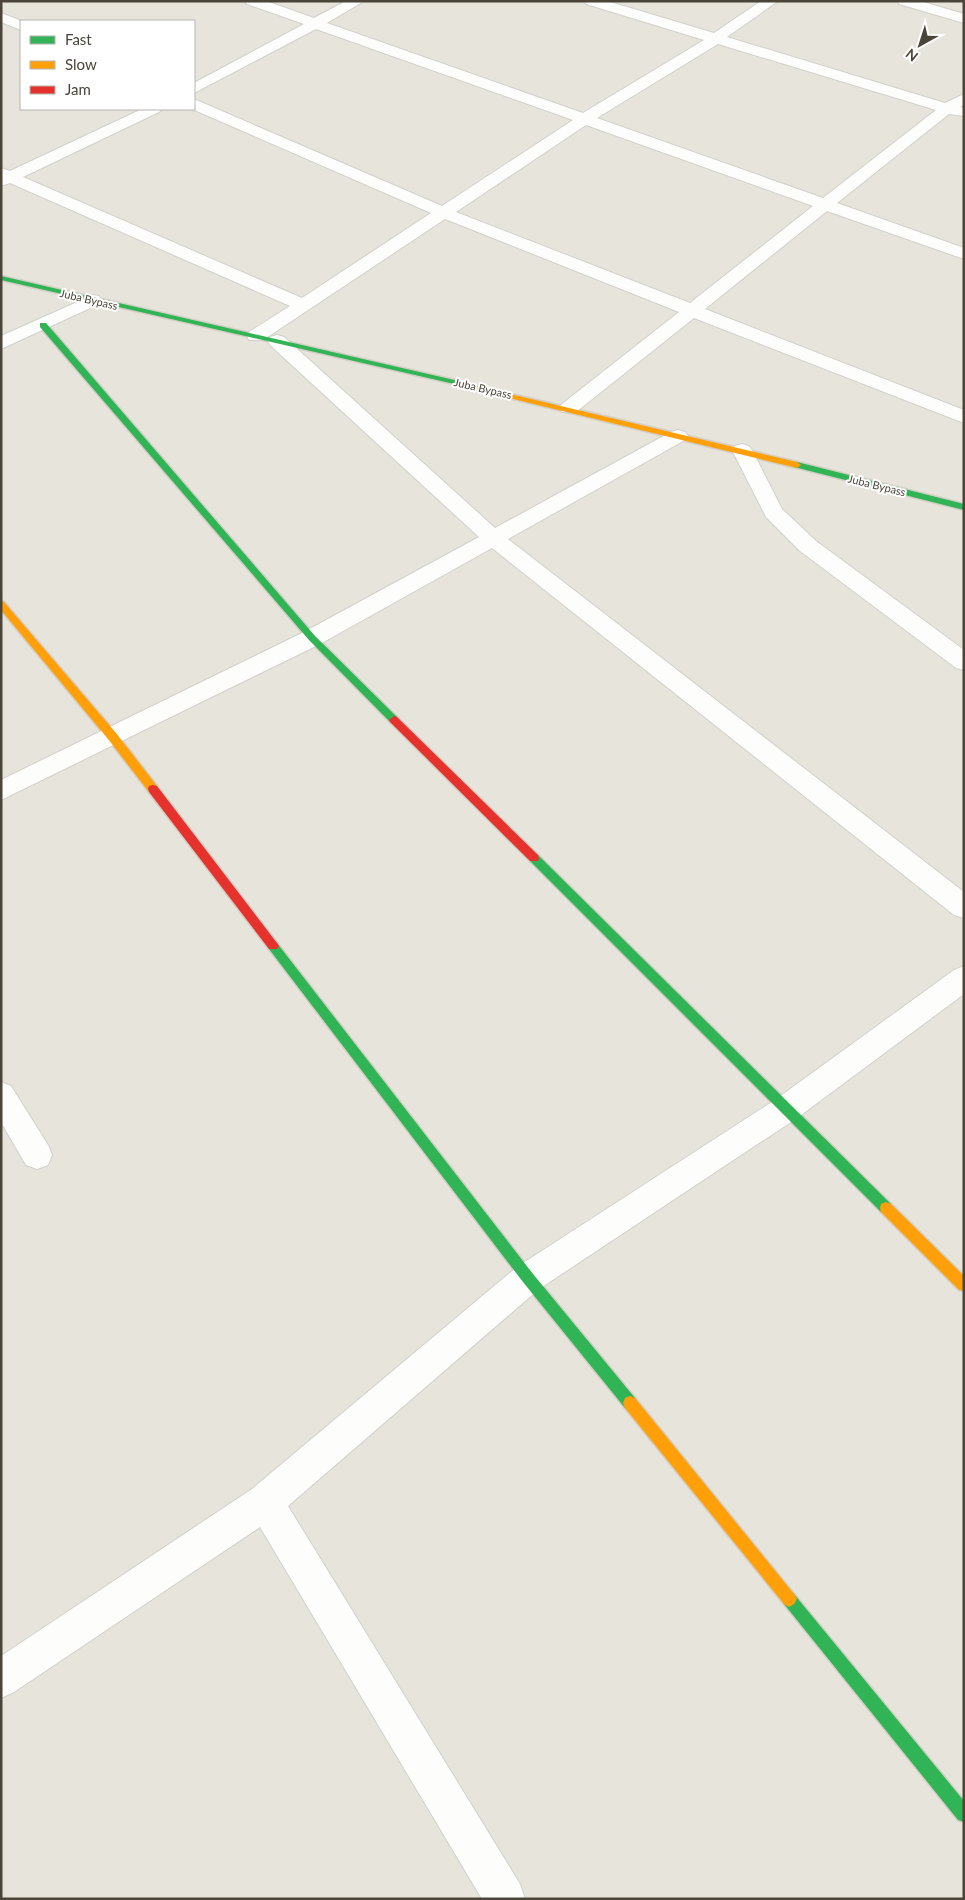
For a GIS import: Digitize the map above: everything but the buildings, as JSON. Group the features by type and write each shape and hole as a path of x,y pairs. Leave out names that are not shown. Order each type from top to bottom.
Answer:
{"street":[{"path":"252,1 964,254"},
{"path":"195,88 357,1"},
{"path":"591,1 956,110"},
{"path":"771,1 715,39 585,118 301,304 267,339 494,539 964,907"},
{"path":"904,1 964,19"},
{"path":"1,17 20,26"},
{"path":"569,408 825,206 956,110 964,99"},
{"path":"195,104 442,212 964,417"},
{"path":"4,177 152,110"},
{"path":"4,177 301,304"},
{"name":"Juba Bypass","path":"1,278 569,408 964,507"},
{"path":"1,343 93,300"},
{"path":"43,325 312,638 964,1285"},
{"path":"1,791 312,638 678,436"},
{"path":"742,450 773,512 808,546 964,662"},
{"path":"1,604 112,736 528,1278 964,1814"},
{"path":"1,1679 265,1502 528,1278 786,1109 964,978"},
{"path":"1,1096 37,1155"},
{"path":"265,1502 505,1899"}],"shaded area":[{"path":"1,1 964,1 964,1899 1,1899"}],"traffic: fast":[{"path":"1,278 463,384"},
{"path":"43,325 312,638 394,720"},
{"path":"797,465 964,507"},
{"path":"534,858 886,1208"},
{"path":"273,946 528,1278 630,1403"},
{"path":"789,1599 964,1814"}],"traffic: slow":[{"path":"463,384 797,465"},
{"path":"1,604 112,736 153,789"},
{"path":"886,1208 964,1285"},
{"path":"630,1403 789,1599"}],"traffic: jam":[{"path":"394,720 534,858"},
{"path":"153,789 273,946"}]}
